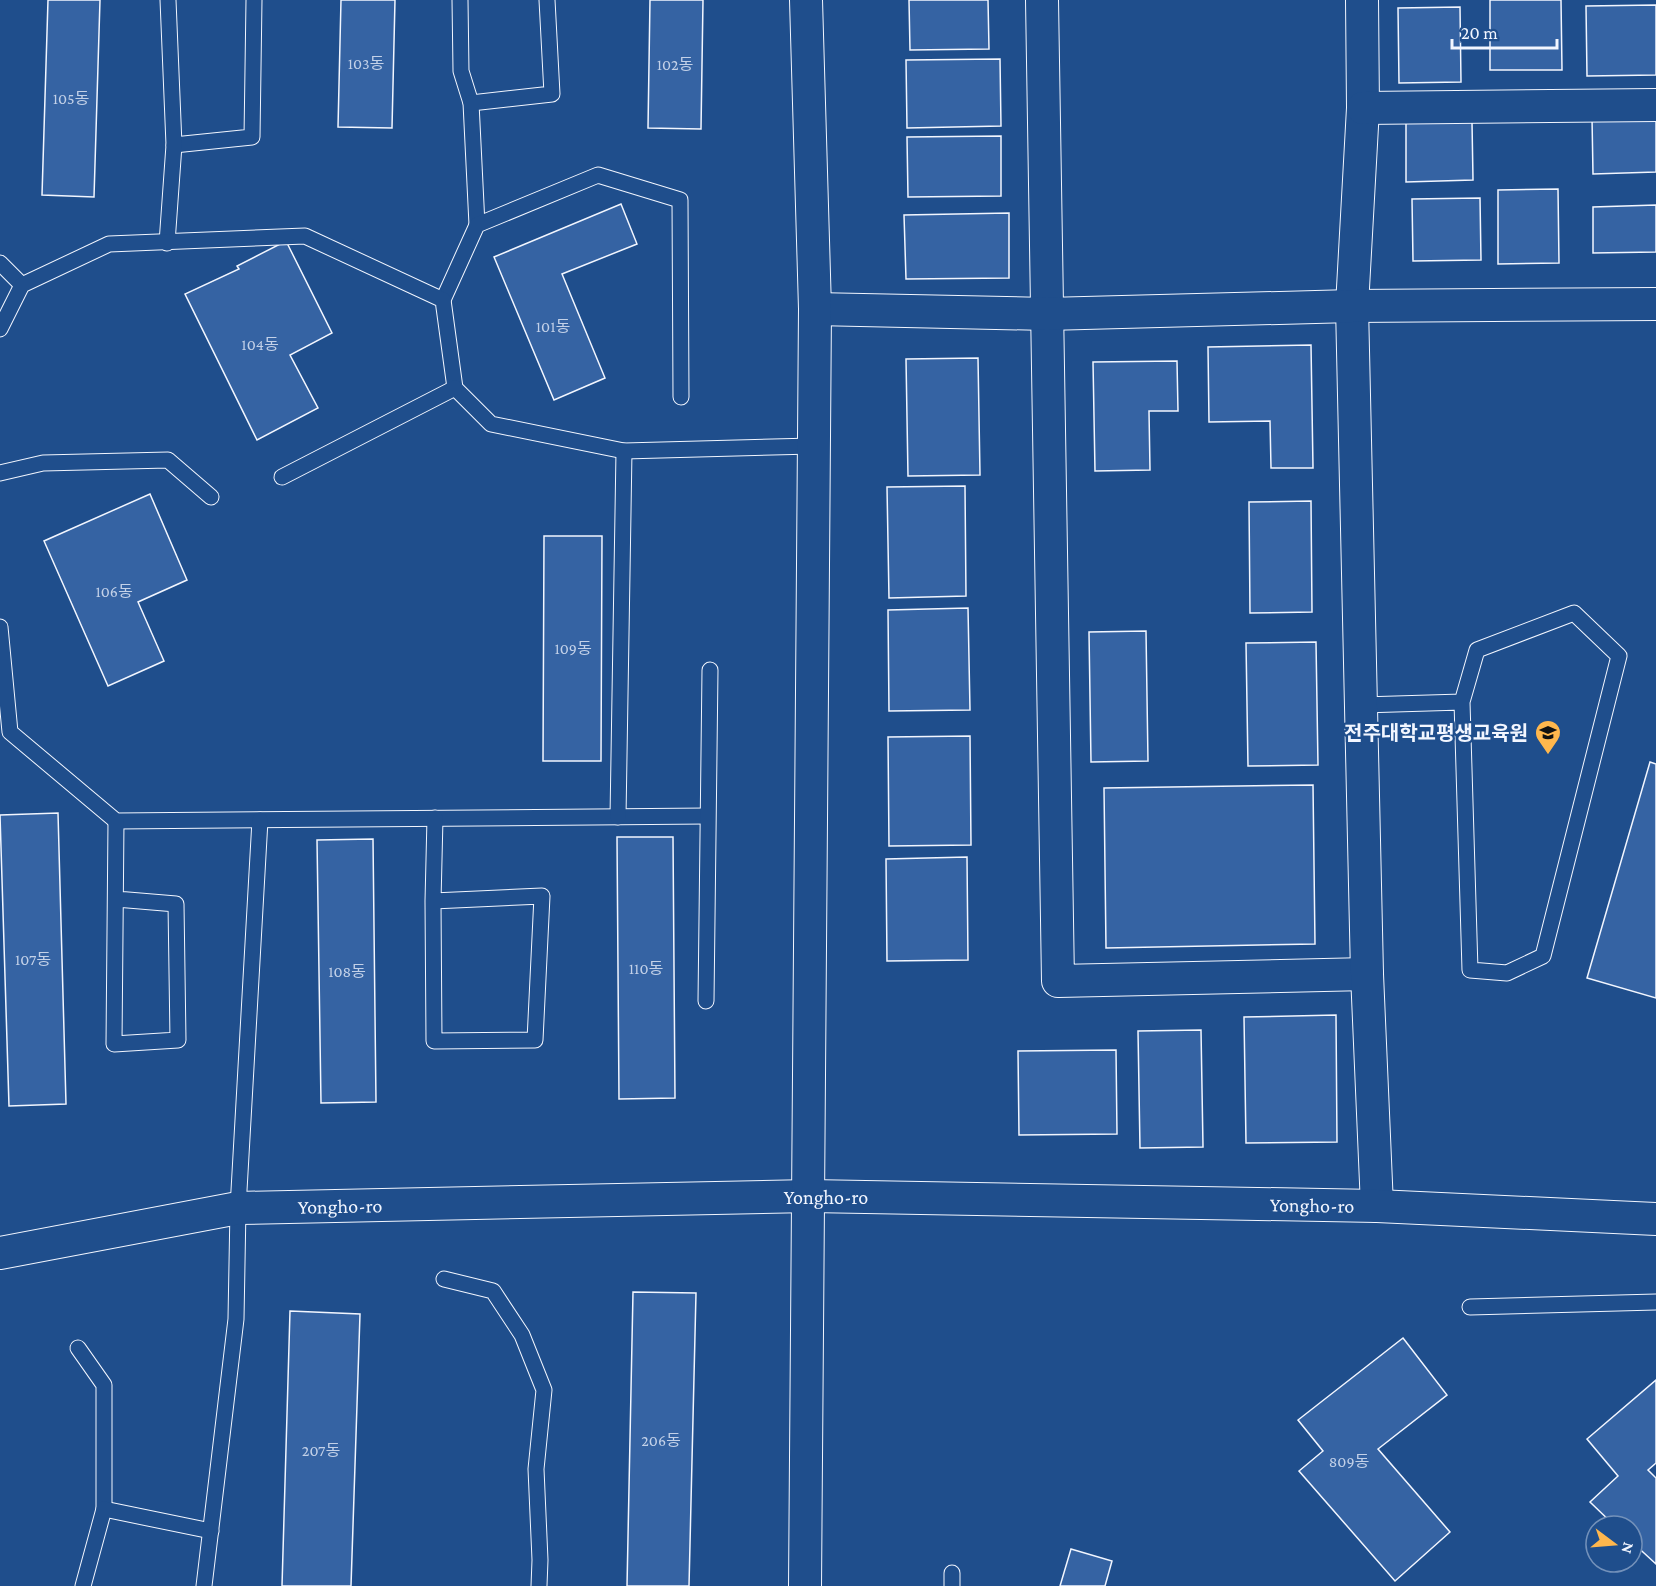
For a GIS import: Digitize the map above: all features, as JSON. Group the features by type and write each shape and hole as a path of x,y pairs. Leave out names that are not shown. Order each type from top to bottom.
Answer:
{"street":[{"path":"805,1586 810,1196 815,309 806,0"},
{"path":"1042,0 1058,981 1367,974"},
{"path":"1362,0 1363,108 1352,306 1367,974 1377,1206"},
{"path":"1363,108 1656,105"},
{"path":"815,309 1047,314 1352,306 1656,304"},
{"name":"Yongho-ro","path":"0,1253 238,1208 810,1196 1377,1206 1656,1219"}],"lane":[{"path":"167,243 174,145 168,0"},
{"path":"174,145 252,137 254,0"},
{"path":"460,0 461,71 471,103 477,225 443,300 455,388 491,424 624,451 813,446"},
{"path":"471,103 552,94 547,0"},
{"path":"477,225 598,176 680,200 681,397"},
{"path":"0,329 22,285 109,244 305,236 443,300"},
{"path":"0,263 22,285"},
{"path":"282,477 455,388"},
{"path":"618,817 624,451"},
{"path":"0,473 43,463 168,460 211,497"},
{"path":"1574,613 1619,656 1543,956 1507,973 1470,970 1462,702 1477,650 1574,613"},
{"path":"0,627 10,732 116,821 707,816"},
{"path":"706,1001 710,669"},
{"path":"1362,705 1462,702"},
{"path":"433,901 542,896 535,1040 434,1041 433,901 435,818"},
{"path":"204,1586 236,1319 238,1208 260,820"},
{"path":"116,821 114,1044 178,1040 176,904 116,899"},
{"path":"444,1279 493,1292 522,1335 544,1390 536,1469 539,1586"},
{"path":"1470,1307 1656,1302"},
{"path":"78,1348 104,1385 104,1509 83,1586"},
{"path":"104,1509 211,1531"}],"building":[{"path":"48,0 100,0 94,197 42,195"},
{"path":"341,0 395,0 392,128 338,127"},
{"path":"650,0 703,0 701,129 648,128"},
{"path":"909,0 988,0 989,49 910,50"},
{"path":"1490,0 1561,0 1562,70 1490,70"},
{"path":"1656,5 1656,75 1587,76 1586,6"},
{"path":"1460,7 1461,82 1399,83 1398,8"},
{"path":"1000,59 1001,126 907,128 906,60"},
{"path":"1656,117 1656,172 1593,174 1592,118"},
{"path":"1472,122 1473,180 1406,182 1406,123"},
{"path":"1001,136 1001,196 908,197 907,137"},
{"path":"1558,189 1559,263 1498,264 1498,190"},
{"path":"1480,198 1481,260 1413,261 1412,199"},
{"path":"621,204 637,244 562,274 605,378 554,400 494,257"},
{"path":"1656,205 1656,252 1593,253 1593,207"},
{"path":"1009,213 1009,278 906,279 904,215"},
{"path":"286,241 332,333 290,355 318,408 257,440 185,294 239,269 237,266"},
{"path":"1311,345 1313,468 1271,468 1270,421 1209,422 1208,347"},
{"path":"978,358 980,475 908,476 906,359"},
{"path":"1177,361 1178,411 1149,411 1150,470 1095,471 1093,362"},
{"path":"965,486 966,596 889,598 887,487"},
{"path":"150,494 187,580 138,602 164,661 108,686 44,541"},
{"path":"1311,501 1312,612 1250,613 1249,502"},
{"path":"544,536 602,536 601,761 543,761"},
{"path":"968,608 970,710 889,711 888,610"},
{"path":"1146,631 1148,761 1091,762 1089,632"},
{"path":"1316,642 1318,765 1248,766 1246,643"},
{"path":"970,736 971,845 889,846 888,737"},
{"path":"1650,762 1656,764 1656,998 1587,978"},
{"path":"1313,785 1315,944 1106,948 1104,788"},
{"path":"58,813 66,1104 9,1106 0,815"},
{"path":"617,837 673,837 675,1098 619,1099"},
{"path":"373,839 376,1102 321,1103 317,840"},
{"path":"967,857 968,960 887,961 886,859"},
{"path":"1336,1015 1337,1142 1246,1143 1244,1017"},
{"path":"1201,1030 1203,1147 1140,1148 1138,1031"},
{"path":"1116,1050 1117,1134 1019,1135 1018,1051"},
{"path":"633,1292 696,1293 689,1586 627,1586"},
{"path":"290,1311 360,1314 351,1586 282,1586"},
{"path":"1403,1338 1447,1395 1378,1449 1450,1532 1395,1581 1299,1471 1323,1451 1298,1420"},
{"path":"1656,1380 1656,1463 1648,1470 1656,1478 1656,1564 1644,1553 1644,1514 1602,1514 1590,1502 1618,1476 1587,1439"},
{"path":"1071,1549 1112,1561 1105,1586 1060,1586"}],"place":[{"name":"전주대학교평생교육원","path":"1548,756"}]}
